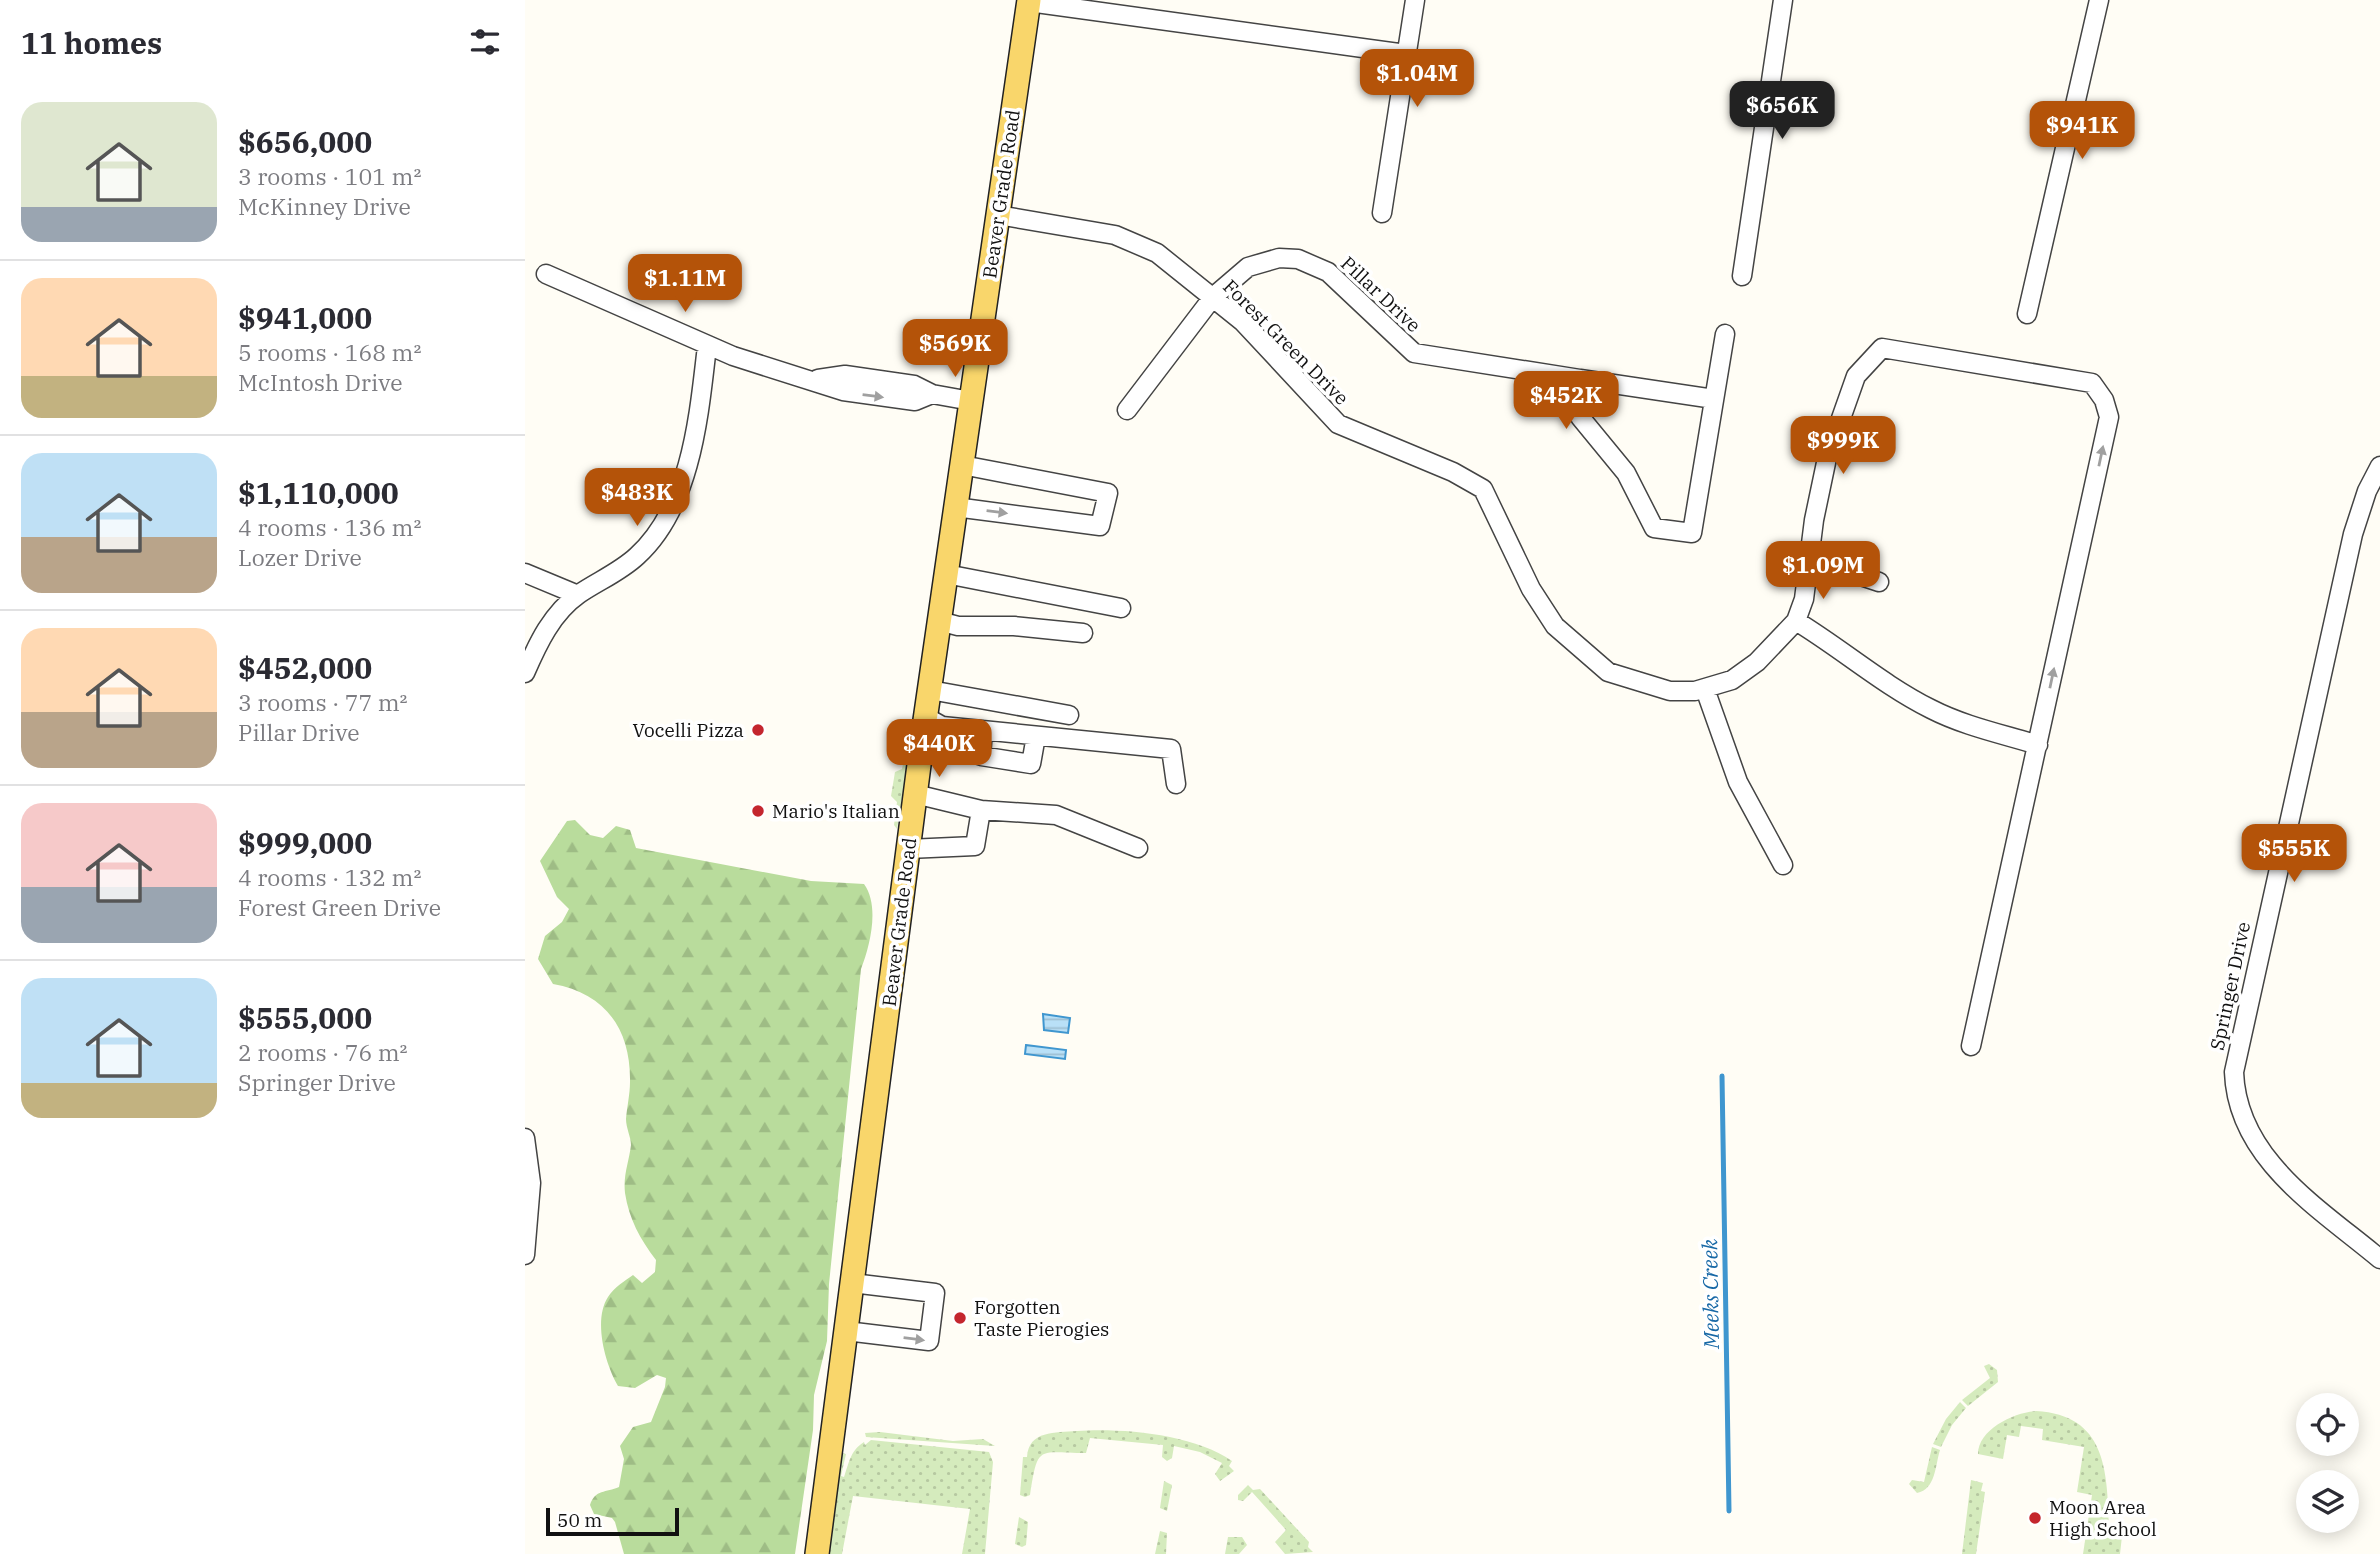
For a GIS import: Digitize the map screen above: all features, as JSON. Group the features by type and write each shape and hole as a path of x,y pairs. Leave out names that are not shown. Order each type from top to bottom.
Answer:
{"main road":[{"name":"Beaver Grade Road","path":"817,1554 915,794 1029,1"}],"street":[{"path":"1382,213 1415,0"},
{"path":"1742,276 1783,0"},
{"path":"2027,314 2099,0"},
{"path":"1029,1 1406,54"},
{"name":"Forest Green Drive","path":"998,215 1126,238 1157,253 1243,322 1338,424 1453,471 1483,489 1541,608 1565,636 1598,666 1650,687 1683,691 1705,689 1732,680 1750,668 1796,621 1804,599 1814,520 1827,458 1856,376 1882,348 2092,383 2104,400 2109,417 2038,745"},
{"name":"Pillar Drive","path":"1127,410 1213,297 1248,267 1279,258 1298,259 1321,268 1342,283 1414,353 1580,379"},
{"path":"546,274 707,345 814,380 845,375 914,385 932,394 971,401"},
{"path":"1714,399 1580,379 1580,416 1626,473 1654,528 1692,533 1725,334"},
{"path":"525,673 552,620 578,595 639,555 665,520 689,456 707,345"},
{"path":"955,507 1100,526 1108,494 962,465"},
{"name":"Springer Drive","path":"2380,466 2367,491 2353,534 2234,1072 2235,1090 2243,1121 2268,1160 2289,1183 2380,1259"},
{"path":"1808,570 1843,570 1879,582"},
{"path":"525,573 578,595"},
{"path":"946,574 1121,608"},
{"path":"939,621 958,626 1014,626 1083,634"},
{"path":"1796,621 1836,645 1891,686 1933,711 2038,745 1971,1046"},
{"path":"1705,689 1738,782 1783,865"},
{"path":"930,690 1069,715"},
{"path":"926,717 942,726 1171,749 1176,784"},
{"path":"983,730 981,756 1031,764 1036,736"},
{"path":"915,794 981,810 1056,815 1138,848"},
{"path":"908,849 975,846 981,810"},
{"path":"525,1138 531,1183 525,1255"},
{"path":"846,1331 929,1340 935,1293 852,1283"}],"green space":[{"path":"908,739 911,743 897,829 894,825 897,802 891,796 895,772 902,769"},
{"path":"575,820 590,835 603,838 616,826 630,830 636,848 811,881 864,884 872,903 872,926 861,969 829,1284 827,1341 814,1395 813,1430 795,1554 624,1554 615,1522 612,1518 594,1514 590,1505 598,1494 619,1487 624,1459 620,1446 633,1427 651,1422 666,1378 657,1375 635,1388 618,1386 605,1354 601,1329 604,1307 616,1287 633,1275 642,1283 655,1272 656,1260 636,1228 625,1193 625,1174 631,1145 626,1119 630,1082 626,1046 620,1030 600,1005 587,996 553,984 538,959 545,936 562,922 569,909 557,897 540,861 567,821"},
{"path":"1989,1364 1997,1370 1998,1382 1968,1406 1962,1400 1990,1378 1984,1366"},
{"path":"1960,1402 1966,1408 1952,1425 1941,1447 1933,1444 1946,1419"},
{"path":"2036,1411 2059,1415 2077,1423 2089,1434 2098,1449 2107,1485 2109,1525 2122,1536 2120,1554 2083,1554 2092,1495 2077,1492 2084,1447 2042,1440 2043,1429 2021,1426 2019,1437 2007,1435 2003,1459 1978,1454 1984,1437 1999,1424 2008,1418"},
{"path":"880,1432 953,1441 983,1439 995,1446 866,1437 865,1433"},
{"path":"1136,1432 1198,1444 1232,1461 1229,1466 1234,1471 1220,1481 1215,1474 1222,1463 1200,1452 1174,1446 1172,1458 1167,1461 1162,1457 1163,1445 1090,1438 1086,1453 1058,1452 1043,1455 1035,1466 1030,1495 1020,1495 1023,1457 1027,1457 1033,1442 1038,1437 1052,1433"},
{"path":"871,1440 989,1452 993,1462 985,1554 962,1554 970,1509 853,1496 842,1554 826,1554 842,1453 846,1454 841,1476 844,1477 856,1449"},
{"path":"1932,1447 1940,1450 1934,1476 1928,1487 1917,1493 1909,1484 1912,1480 1924,1482"},
{"path":"1971,1480 1983,1483 1981,1491 1985,1492 1976,1554 1962,1554"},
{"path":"1164,1481 1172,1485 1167,1511 1160,1508"},
{"path":"1248,1485 1253,1490 1260,1489 1309,1542 1308,1547 1313,1552 1285,1554 1275,1542 1286,1530 1252,1492 1243,1501 1238,1500 1238,1495"},
{"path":"1019,1517 1028,1522 1026,1545 1022,1547 1015,1544"},
{"path":"1160,1531 1167,1533 1166,1554 1155,1554"},
{"path":"1228,1537 1242,1537 1247,1545 1239,1554 1225,1554"}],"water":[{"path":"1043,1014 1070,1018 1068,1033 1044,1030"},
{"path":"1026,1045 1066,1050 1065,1059 1025,1054"}],"waterway":[{"name":"Meeks Creek","path":"1722,1076 1729,1511"}],"place":[{"name":"Vocelli Pizza","path":"758,730"},
{"name":"Mario's Italian","path":"758,811"},
{"name":"Forgotten Taste Pierogies","path":"960,1318"},
{"name":"Moon Area High School","path":"2035,1518"}]}
